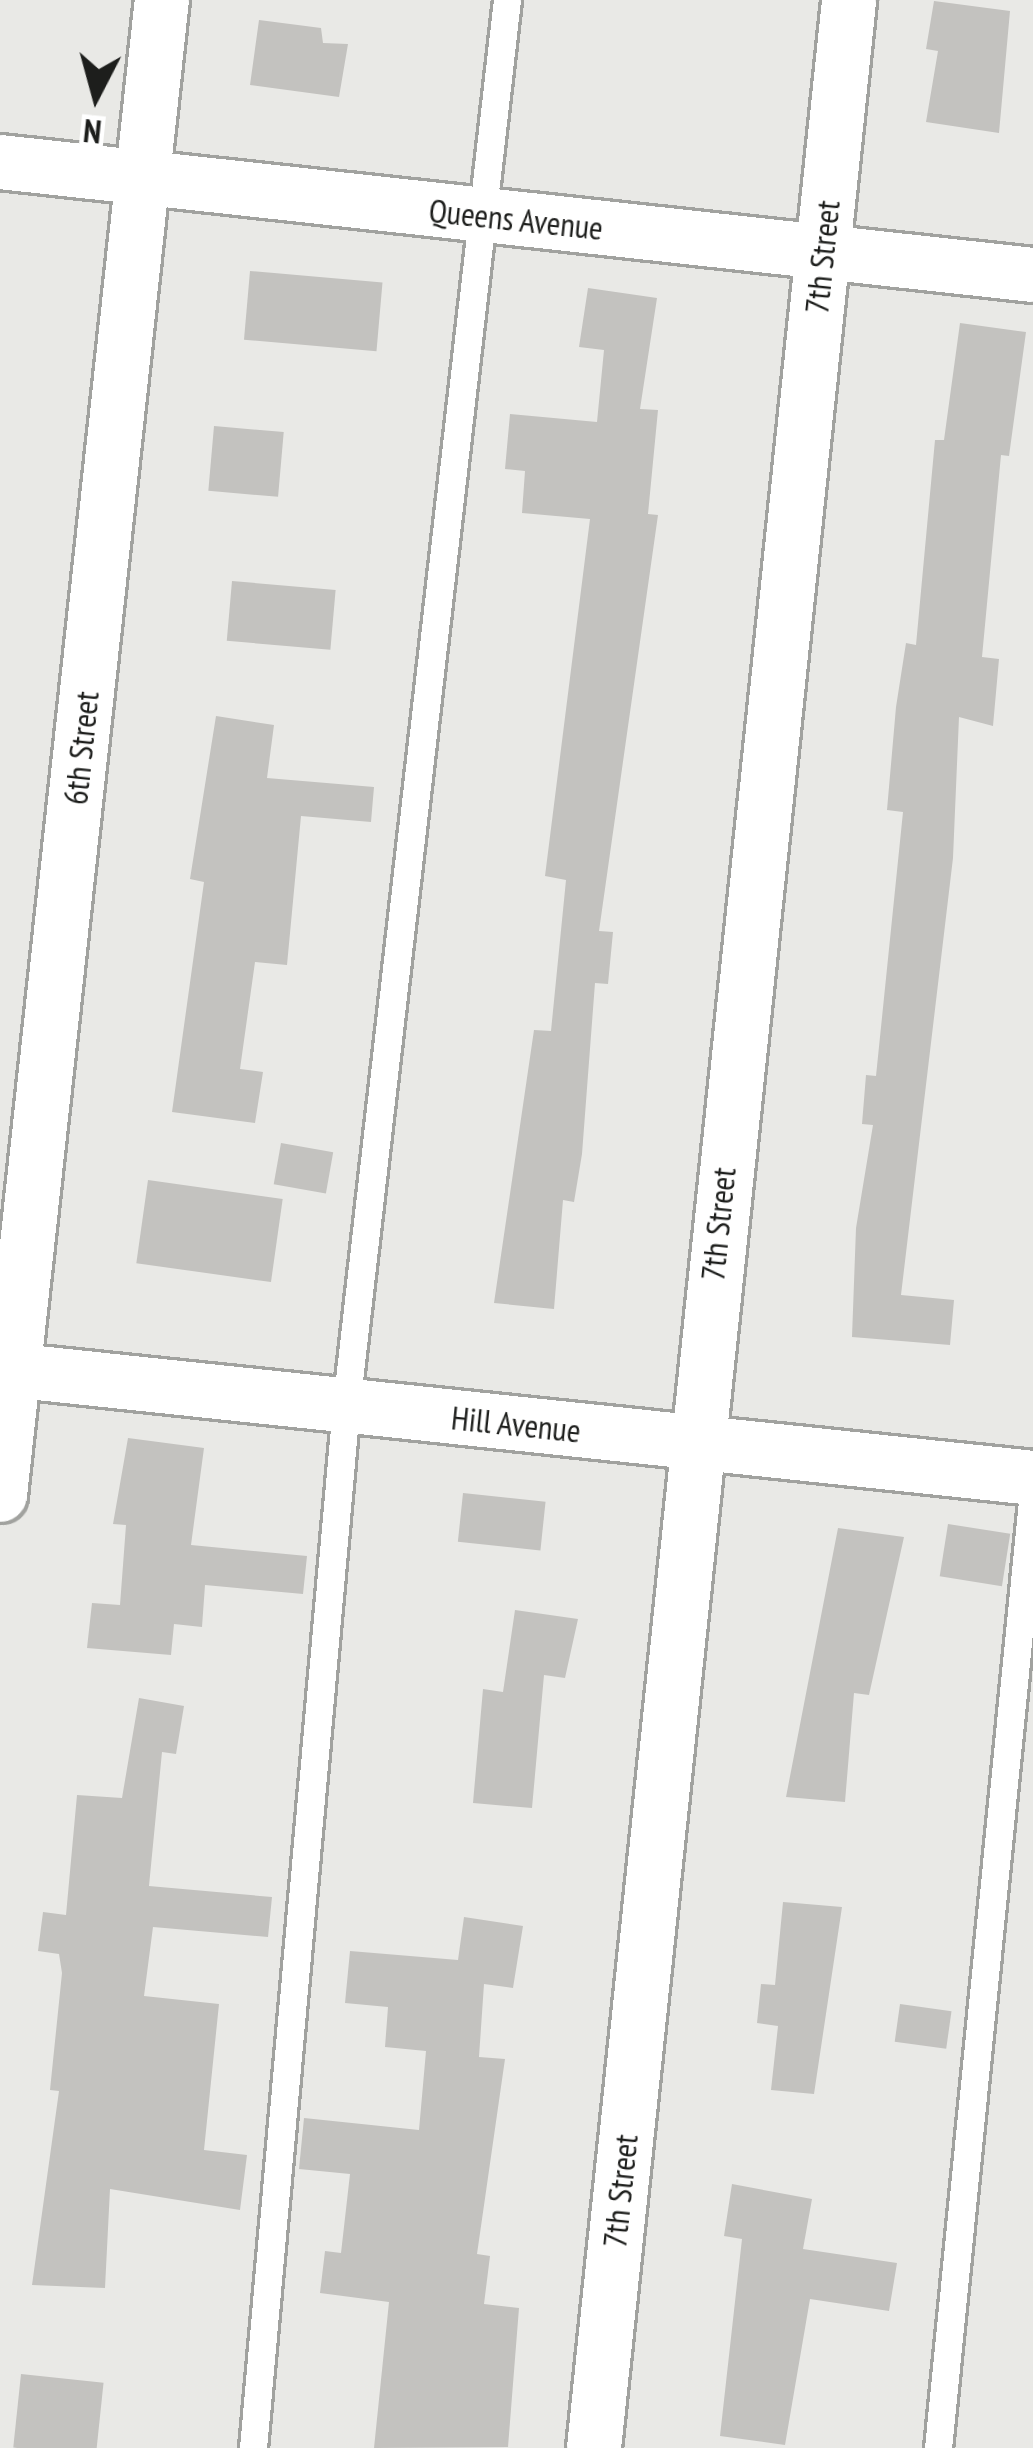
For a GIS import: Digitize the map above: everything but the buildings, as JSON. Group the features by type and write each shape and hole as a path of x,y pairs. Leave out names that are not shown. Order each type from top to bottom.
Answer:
{"street":[{"name":"6th Street","path":"0,1495 7,1370 162,0"},
{"name":"7th Street","path":"594,2448 694,1443 849,0"},
{"name":"Queens Avenue","path":"0,162 1033,275"},
{"name":"Hill Avenue","path":"7,1370 1033,1478"}],"lane":[{"path":"253,2448 346,1406 507,0"},
{"path":"938,2448 1033,1492"}]}
